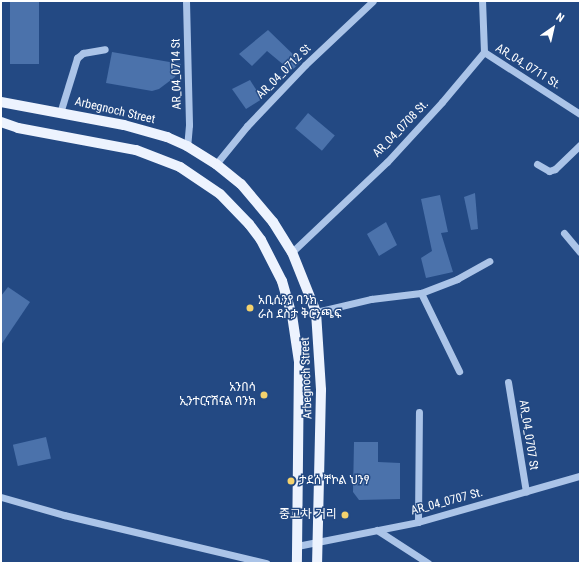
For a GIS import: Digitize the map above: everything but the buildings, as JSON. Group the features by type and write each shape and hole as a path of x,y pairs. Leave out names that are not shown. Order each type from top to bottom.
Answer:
{"main road":[{"name":"Arbegnoch Street","path":"1,102 147,131 187,146 216,164 241,184 258,203 292,252 316,312 322,390 317,563"},
{"name":"Arbegnoch Street","path":"1,122 18,128 136,150 180,166 220,194 250,224 282,281 292,315 297,343 299,362 297,563"}],"street":[{"name":"AR_04_0714 St","path":"186,1 189,125 187,146"},
{"name":"AR_04_0712 St","path":"216,164 248,126 305,65 373,1"},
{"path":"482,1 484,52"},
{"path":"60,113 77,58 83,53 104,49"},
{"name":"AR_04_0711 St.","path":"484,52 579,111"},
{"name":"AR_04_0708 St.","path":"292,252 386,162 442,102 484,52"},
{"path":"537,164 549,171 556,169 580,144"},
{"path":"564,233 580,252"},
{"path":"316,312 371,299 421,293 457,279 489,260"},
{"path":"421,293 459,371"},
{"name":"AR_04_0707 St","path":"508,382 526,492"},
{"path":"418,522 419,412"},
{"name":"AR_04_0707 St.","path":"297,546 317,544 418,522 580,476"},
{"path":"1,497 64,515 266,563"},
{"path":"377,530 428,563"}],"place":[{"name":"አቢሲንያ ባንክ - ራስ ደስታ ቅርንጫፍ","path":"250,308"},
{"name":"አንበሳ ኢንተርናሽናል ባንክ","path":"264,395"},
{"name":"ታደሰ ቸኮል ህንፃ","path":"291,481"},
{"name":"중고차 거리","path":"345,515"}]}
